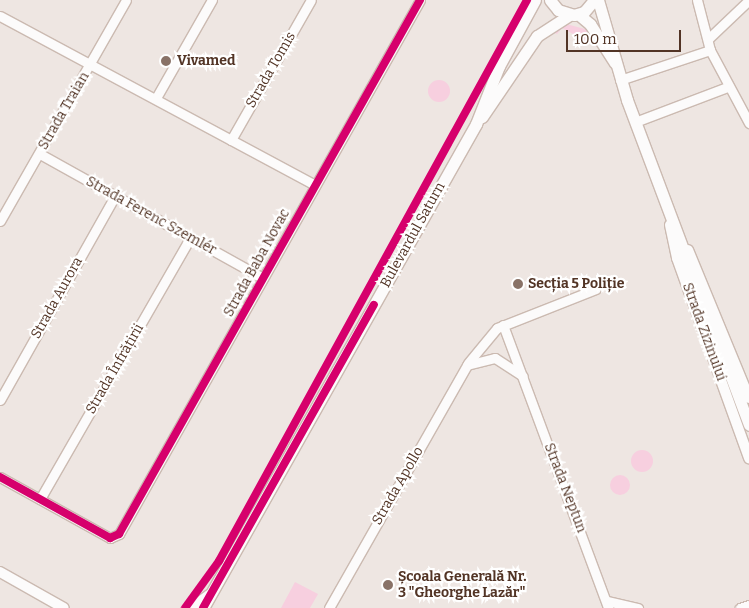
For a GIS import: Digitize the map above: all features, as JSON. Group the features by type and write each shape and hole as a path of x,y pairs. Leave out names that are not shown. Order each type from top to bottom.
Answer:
{"main road":[{"name":"Bulevardul Saturn","path":"476,124 499,66 535,0"},
{"name":"Strada Zizinului","path":"550,0 590,24 616,64"},
{"name":"Bulevardul Saturn","path":"203,608 476,124 538,36 594,0"},
{"name":"Strada Zizinului","path":"598,0 614,45 620,80 749,425"},
{"path":"191,608 210,595"}],"street":[{"name":"Strada Traian","path":"0,221 40,154 126,0"},
{"path":"156,98 212,0"},
{"name":"Strada Tomis","path":"231,140 311,0"},
{"name":"Strada Baba Novac","path":"40,499 115,538 420,0"},
{"path":"697,0 710,50 727,87 745,110 749,123"},
{"path":"708,39 749,0"},
{"path":"0,16 92,62 315,185"},
{"path":"620,80 710,50"},
{"path":"635,122 727,87"},
{"name":"Strada Ferenc Szemlér","path":"40,154 263,278"},
{"name":"Strada Aurora","path":"0,400 115,196"},
{"name":"Strada Zizinului","path":"666,204 749,398"},
{"name":"Strada Zizinului","path":"666,204 676,258 749,458"},
{"name":"Strada Înfrățirii","path":"40,499 190,238"},
{"path":"503,325 596,290"},
{"name":"Strada Apollo","path":"329,608 467,365 480,344 503,325"},
{"name":"Strada Neptun","path":"503,325 607,604 638,608"},
{"path":"467,365 495,358 523,376"},
{"path":"0,477 40,499"},
{"path":"0,572 64,608"},
{"path":"740,608 749,605"}],"shaded area":[{"path":"566,24 589,30 600,45 602,55 599,48 562,28 557,34 551,31"},
{"path":"439,80 447,83 450,91 447,99 439,102 431,99 428,91 431,83"},
{"path":"642,450 650,453 653,461 650,469 642,472 634,469 631,461 634,453"},
{"path":"616,475 624,475 630,481 630,489 624,495 616,495 610,489 610,481"},
{"path":"295,582 318,594 310,608 281,608"}],"cycle path":[{"path":"0,477 110,538 119,534 420,0"},
{"path":"185,608 219,561 527,0"},
{"path":"203,608 374,305"}],"place":[{"name":"Vivamed","path":"166,61"},
{"name":"Secția 5 Poliție","path":"518,284"},
{"name":"Școala Generală Nr. 3 \"Gheorghe Lazăr\"","path":"388,585"}]}
